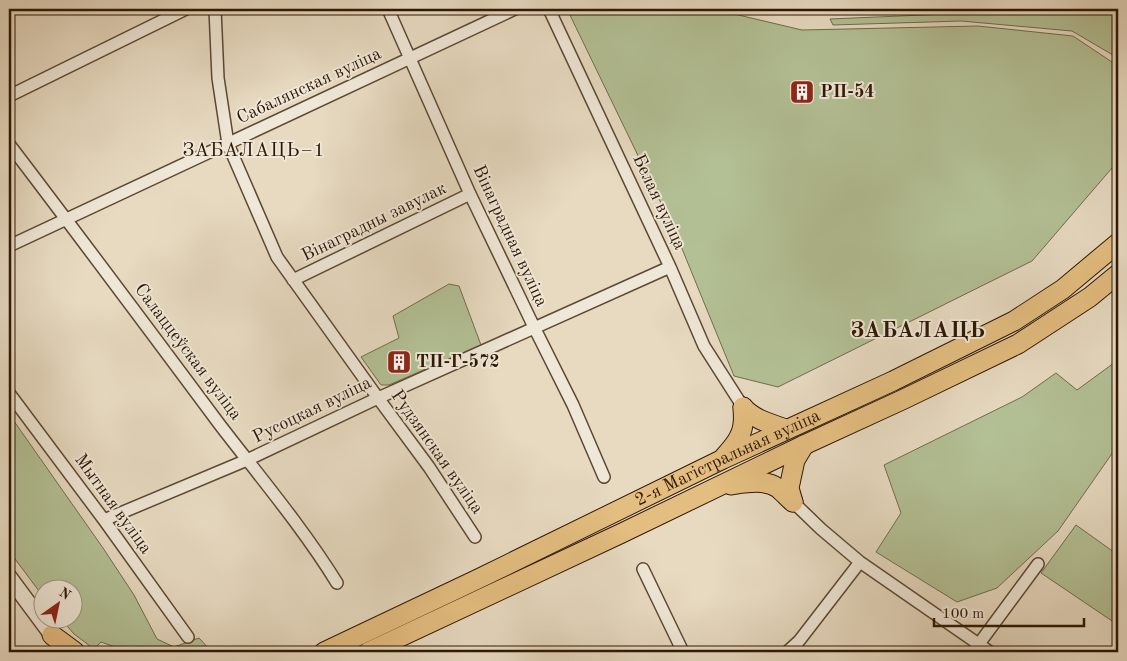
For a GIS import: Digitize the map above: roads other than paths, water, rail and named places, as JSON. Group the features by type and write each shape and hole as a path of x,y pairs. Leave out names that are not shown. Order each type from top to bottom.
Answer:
{"main road":[{"name":"2-я Магістральная вуліца","path":"324,652 723,459 893,381 1014,321 1063,289 1118,243"},
{"name":"2-я Магістральная вуліца","path":"368,652 1018,344 1090,298 1118,274"},
{"path":"743,407 747,412 786,430"},
{"path":"723,459 740,434 743,425 743,407"},
{"path":"793,502 789,488 795,460 804,445"},
{"path":"720,486 751,482 767,484 777,487 793,502"},
{"path":"55,644 75,652"}],"street":[{"path":"9,96 186,9"},
{"name":"Рудзянская вуліца","path":"215,9 218,78 228,144 277,257 429,467 475,537"},
{"name":"Вінаградная вуліца","path":"388,9 470,194 572,405 604,477"},
{"name":"Сабалянская вуліца","path":"9,246 514,9"},
{"name":"Белая вуліца","path":"549,9 670,267 704,346 743,407"},
{"name":"Салаццеўская вуліца","path":"9,144 321,557 337,583"},
{"name":"Вінаградны завулак","path":"294,280 470,194"},
{"name":"Русоцкая вуліца","path":"104,520 247,460 378,398 670,267"},
{"name":"Мытная вуліца","path":"9,393 188,637"},
{"path":"793,502 860,562 976,648 990,652"},
{"path":"787,652 799,641 860,562"},
{"path":"976,648 1038,564"},
{"path":"643,569 684,652"},
{"path":"9,577 55,644"}],"place":[{"name":"РП-54","path":"802,92"},
{"name":"ТП-Г-572","path":"399,362"}],"district":[{"name":"ЗАБАЛАЦЬ–1","path":"254,151"},
{"name":"ЗАБАЛАЦЬ","path":"918,331"}]}
